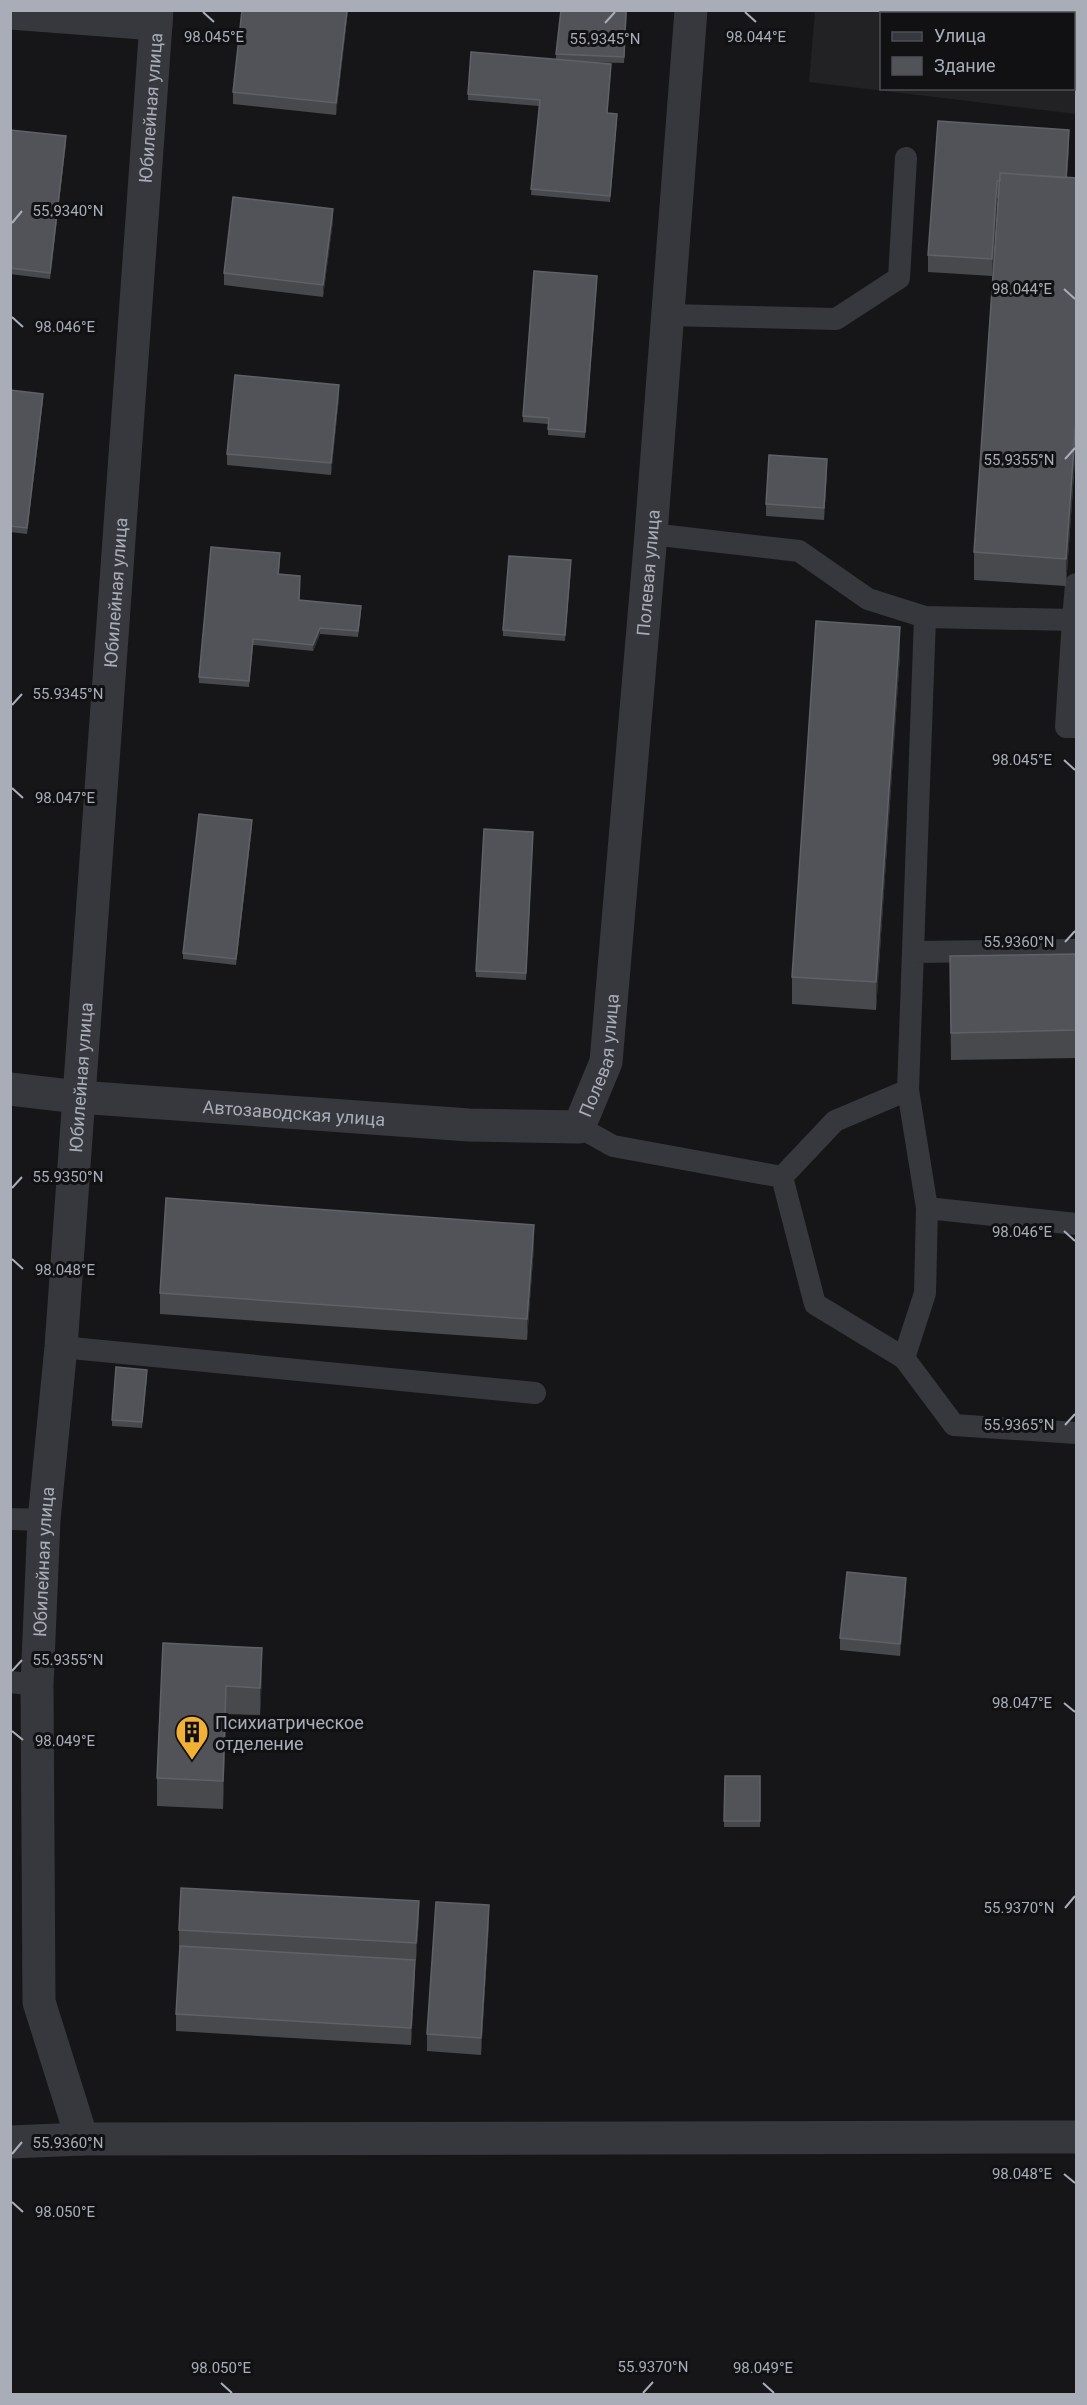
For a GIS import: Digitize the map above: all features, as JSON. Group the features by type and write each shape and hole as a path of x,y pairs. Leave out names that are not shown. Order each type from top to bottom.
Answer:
{"street":[{"name":"Полевая улица","path":"579,1127 606,1062 651,534 691,10"},
{"path":"10,13 157,17"},
{"name":"Юбилейная улица","path":"82,2139 39,2002 24,1683 44,1520 61,1347 157,17"},
{"name":"Автозаводская улица","path":"10,1089 78,1097 469,1125 579,1127"},
{"path":"10,2142 82,2139 1077,2137"}],"lane":[{"path":"668,315 836,319 899,278 906,158"},
{"path":"651,534 799,551 868,599 925,617 1073,620"},
{"path":"1077,584 1066,727 1077,727"},
{"path":"904,1358 925,1293 927,1208 908,1090 925,617"},
{"path":"913,952 1077,950"},
{"path":"782,1177 835,1121 908,1090"},
{"path":"579,1127 613,1146 782,1177"},
{"path":"782,1177 815,1304 904,1358 954,1425 1077,1433"},
{"path":"927,1208 1077,1224"},
{"path":"61,1347 535,1393"},
{"path":"10,1519 44,1520"}],"shaded area":[{"path":"815,11 1076,11 1076,114 809,82"}],"building":[{"path":"242,10 347,10 336,103 233,92"},
{"path":"561,10 626,10 624,57 556,54"},
{"path":"471,52 611,64 607,113 617,114 610,196 531,189 540,100 468,94"},
{"path":"938,121 1069,130 1066,178 1000,173 1000,181 997,181 992,259 928,255"},
{"path":"10,130 66,136 50,273 10,268"},
{"path":"1000,173 1077,178 1077,404 1066,559 974,552"},
{"path":"233,197 333,209 323,285 224,273"},
{"path":"534,271 597,276 585,432 548,429 549,418 523,416"},
{"path":"235,375 339,385 331,463 227,454"},
{"path":"10,390 43,394 27,528 10,526"},
{"path":"769,455 827,459 824,508 766,504"},
{"path":"211,547 280,553 278,574 300,576 299,600 361,606 358,631 320,628 313,645 253,639 249,681 199,677"},
{"path":"509,556 571,560 565,635 503,630"},
{"path":"816,621 900,627 876,982 792,977"},
{"path":"199,814 252,820 236,959 183,953"},
{"path":"484,829 533,832 526,973 476,971"},
{"path":"1077,954 1077,1030 951,1033 950,956"},
{"path":"166,1198 534,1225 527,1319 160,1293"},
{"path":"116,1367 147,1370 142,1422 112,1420"},
{"path":"847,1572 906,1578 900,1644 840,1638"},
{"name":"Психиатрическое отделение","path":"163,1643 262,1648 260,1688 226,1686 223,1781 157,1778"},
{"path":"725,1776 760,1776 760,1821 724,1821"},
{"path":"181,1888 419,1901 416,1943 179,1930"},
{"path":"436,1902 489,1905 481,2038 427,2034"},
{"path":"180,1946 415,1960 411,2028 176,2014"}],"place":[{"name":"Психиатрическое отделение","path":"192,1761"}]}
